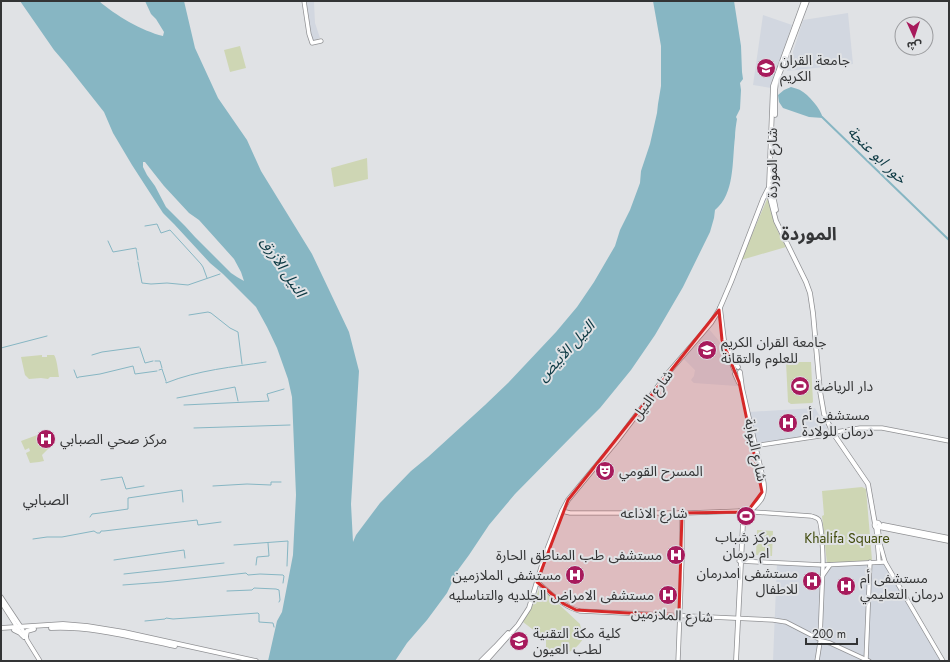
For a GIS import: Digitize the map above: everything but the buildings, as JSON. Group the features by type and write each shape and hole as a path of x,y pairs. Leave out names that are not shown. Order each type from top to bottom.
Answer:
{"main road":[{"name":"شارع الموردة","path":"774,91 773,84 775,78 804,1"},
{"name":"شارع الموردة","path":"808,1 777,79 774,91 770,198 778,224 808,286 813,313 824,414 872,487 878,525"},
{"name":"شارع النيل","path":"486,661 522,620 529,608 545,555 562,511 568,500 616,442 668,373 711,323 720,309 763,199 771,187"},
{"name":"شارع البوابة","path":"720,309 724,340 737,371 762,482 762,492 757,502 743,517 741,526 735,661"},
{"path":"740,511 743,517"},
{"name":"شارع البوابة","path":"740,561 743,523 748,512"},
{"path":"878,525 949,541"},
{"path":"892,528 949,538"},
{"name":"شارع النيل","path":"481,661 496,647 519,620 531,602"},
{"path":"14,622 19,628 20,633 26,638"},
{"path":"1,630 63,624 79,625 106,629 246,661"},
{"path":"19,628 34,629 63,627 111,632 256,661"},
{"path":"26,638 27,631 34,629"}],"street":[{"path":"304,1 309,34 312,43 321,40"},
{"path":"755,446 860,428 882,428 949,441"},
{"name":"شارع الاذاعه","path":"562,511 570,513 687,513 740,511 811,516 818,518 820,523 823,565"},
{"path":"678,661 679,628 681,617 682,515 680,512"},
{"path":"682,526 684,516 687,513"},
{"path":"878,525 880,561"},
{"path":"878,525 880,544 885,562 943,661"},
{"path":"740,561 823,565 880,561 885,562"},
{"path":"867,660 870,562"},
{"path":"817,661 821,640 820,632 823,565"},
{"path":"823,575 830,565"},
{"name":"شارع الملازمين","path":"537,582 564,604 576,610 681,617 774,620 783,622 867,660"},
{"path":"1,597 40,661"},
{"path":"1,602 14,622"},
{"path":"814,636 820,632"}],"highlighted area":[{"path":"719,310 722,340 739,382 762,492 747,512 682,513 679,616 576,610 564,604 537,582 568,500"}],"shaded area":[{"path":"304,1 314,2 315,23 320,38 312,41"},
{"path":"848,13 853,64 787,71 803,20"},
{"name":"جامعة القران الكريم","path":"763,15 792,25 771,88 753,85"},
{"name":"جامعة القران الكريم للعلوم والتقانة","path":"708,328 719,341 731,365 737,386 694,383 691,380 694,376 695,370 683,358"},
{"name":"مستشفى أم درمان للولادة","path":"815,408 830,433 757,444 749,412"},
{"path":"777,563 817,565 883,563 943,661 773,661"}],"green space":[{"path":"240,46 246,68 230,72 224,50"},
{"path":"367,158 368,179 334,187 331,168"},
{"path":"768,197 774,223 786,247 741,260"},
{"path":"42,355 42,357 47,357 47,355 54,355 57,362 59,377 50,377 48,379 29,379 25,375 21,357"},
{"name":"دار الرياضة","path":"786,362 811,362 812,403 791,404 788,402"},
{"path":"40,434 44,445 52,442 53,444 42,455 44,461 30,463 26,453 30,451 29,448 25,450 21,441"},
{"name":"Khalifa Square","path":"862,487 866,489 872,560 827,564 822,516 824,515 822,491"},
{"path":"757,530 773,531 772,556 756,555"},
{"path":"539,589 550,596 580,624 583,639 578,646 568,653 555,653 546,647 546,638 541,638 540,635 523,622 533,605"}],"water":[{"path":"20,1 99,1 129,22 163,36 164,32 151,14 145,1 184,1 195,48 218,98 247,140 261,171 312,254 349,332 359,371 351,504 353,542 356,535 380,503 411,471 508,383 556,332 577,307 594,282 615,246 620,230 630,210 640,183 641,171 650,144 657,113 661,86 661,46 653,1 734,1 741,46 743,79 740,83 740,109 736,117 733,166 726,195 715,210 710,232 683,287 655,335 631,370 600,408 515,494 489,525 458,570 447,593 427,620 407,643 395,661 268,661 277,621 282,612 293,555 296,495 292,397 288,379 277,348 256,307 210,263 163,213 113,133 104,112 54,50","holes":["143,162 145,162 164,186 189,213 199,220 234,259 244,281 231,273 166,207 143,167"]},
{"name":"خور ابو عنجة","path":"791,87 800,90 810,98 817,106 823,118 809,117 783,108 779,102 778,95"}],"waterway":[{"name":"خور ابو عنجة","path":"822,117 949,240"},
{"path":"145,226 157,224 161,233 170,230 201,264 207,278"},
{"path":"108,241 113,252 136,248 138,260"},
{"path":"138,262 142,283 188,285 220,274"},
{"path":"189,315 208,312 211,313 230,328 238,332 242,364"},
{"path":"1,348 47,336"},
{"path":"92,355 102,352 139,347"},
{"path":"140,348 145,363 153,361"},
{"path":"155,361 160,361 162,368"},
{"path":"166,382 203,372 266,362"},
{"path":"74,370 77,378 133,366 135,374 157,371"},
{"path":"159,370 162,369 166,381"},
{"path":"177,398 235,387 238,401"},
{"path":"184,405 269,401 267,394 284,389"},
{"path":"194,428 290,425"},
{"path":"101,480 122,477 126,489 144,486"},
{"path":"213,486 247,484 271,485 271,482 281,482"},
{"path":"90,517 92,514 128,509 128,498 182,490 183,502"},
{"path":"33,539 62,537 94,531 100,533 101,531 197,520 198,525 221,522"},
{"path":"234,545 288,541 287,566"},
{"path":"256,565 257,557 269,556 268,543"},
{"path":"114,560 184,550 185,558"},
{"path":"124,574 224,563"},
{"path":"123,585 246,573 248,575 283,575 283,583"},
{"path":"227,591 252,590 254,588 276,589 279,590 279,602"},
{"path":"145,621 166,618 173,619 258,613 259,622 273,623 274,627"}],"place":[{"name":"جامعة القران الكريم","path":"766,68"},
{"name":"جامعة القران الكريم للعلوم والتقانة","path":"707,350"},
{"name":"دار الرياضة","path":"800,386"},
{"name":"مستشفى أم درمان للولادة","path":"788,423"},
{"name":"مركز صحي الصبابي","path":"46,439"},
{"name":"المسرح القومي","path":"605,471"},
{"name":"مركز شباب ام درمان","path":"746,516"},
{"name":"مستشفى طب المناطق الحارة","path":"676,555"},
{"name":"مستشفى الملازمين","path":"575,575"},
{"name":"مستشفى امدرمان للاطفال","path":"812,581"},
{"name":"مستشفى أم درمان التعليمي","path":"846,586"},
{"name":"مستشفى الامراض الجلديه والتناسليه","path":"668,595"},
{"name":"كلية مكة التقنية لطب العيون","path":"519,641"}],"district":[{"name":"الموردة","path":"809,234"},
{"name":"الصبابي","path":"46,500"}],"water label":[{"name":"النيل الأزرق","path":"283,267"},
{"name":"النيل الأبيض","path":"566,351"}]}
